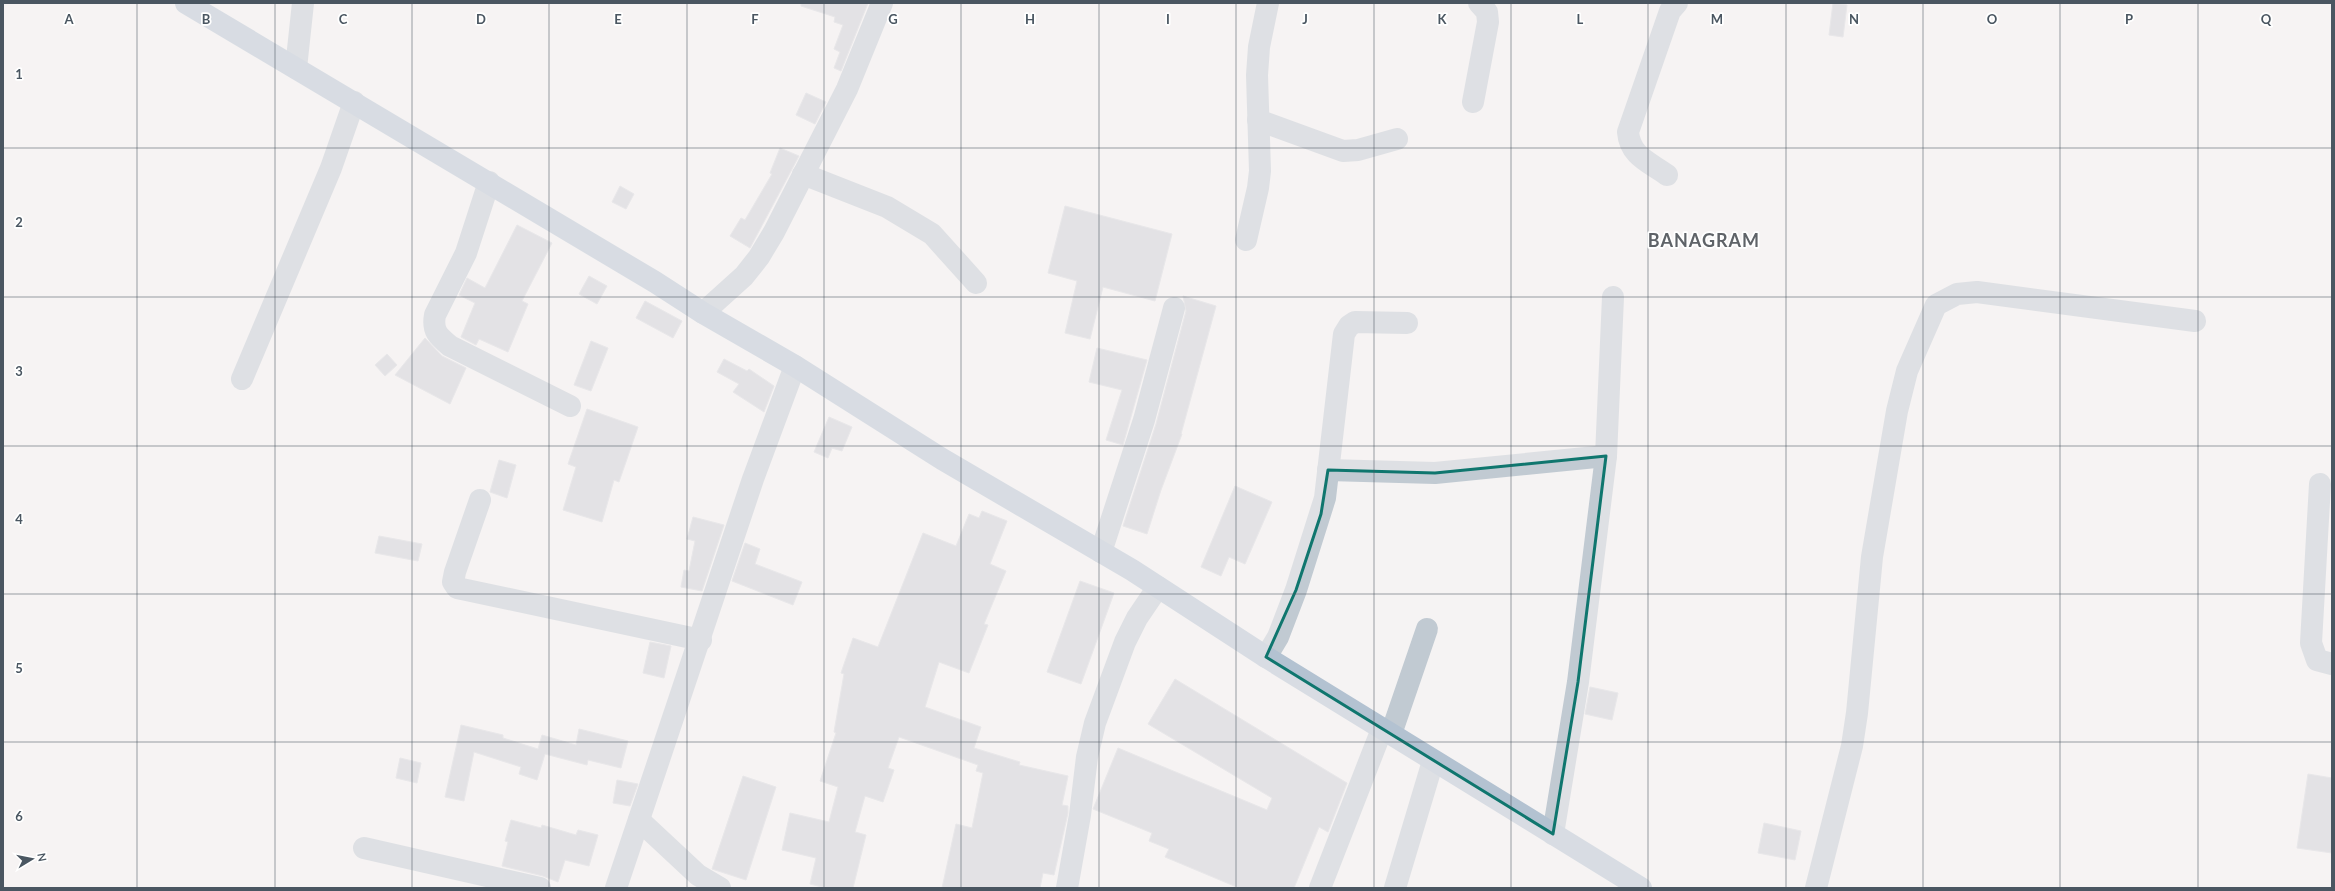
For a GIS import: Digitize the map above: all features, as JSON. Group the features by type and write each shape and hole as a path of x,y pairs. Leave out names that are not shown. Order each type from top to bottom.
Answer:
{"main road":[{"path":"186,3 489,182 703,313 795,366 942,459 1101,552 1433,761 1641,888"}],"street":[{"path":"296,68 303,3"},
{"path":"703,313 744,276 759,257 847,89 882,3"},
{"path":"1246,240 1258,188 1260,171 1258,120 1259,47 1268,3"},
{"path":"1473,102 1488,22 1488,12 1479,3"},
{"path":"1667,175 1635,153 1629,143 1628,132 1670,11 1677,3"},
{"path":"242,379 331,168 354,102"},
{"path":"1258,120 1343,151 1358,150 1397,139"},
{"path":"803,174 888,207 926,230 943,245 976,283"},
{"path":"489,182 466,253 435,315 433,325 437,335 450,346 570,406"},
{"path":"1816,888 1852,746 1872,557 1897,411 1907,371 1936,305 1957,294 1977,292 2196,321"},
{"path":"1553,834 1577,689 1606,456 1613,297"},
{"path":"1101,552 1144,420 1174,308"},
{"path":"1266,657 1278,637 1296,590 1321,514 1328,470 1344,334 1349,326 1355,322 1407,323"},
{"path":"616,888 701,640 753,479 795,366"},
{"path":"1328,470 1436,473 1606,456"},
{"path":"2320,484 2311,643 2317,660 2332,664"},
{"path":"480,500 455,572 454,582 457,588 701,640"},
{"path":"1067,888 1087,757 1095,723 1125,642 1137,618 1158,587"},
{"path":"1320,888 1387,731 1427,629"},
{"path":"1395,888 1433,761"},
{"path":"639,820 698,875 720,888"},
{"path":"364,848 540,888"}],"highlighted area":[{"path":"1606,456 1578,682 1553,834 1266,657 1296,590 1321,514 1328,470 1435,473"}],"building":[{"path":"801,3 868,3 841,71 834,68 840,52 834,49 843,25 834,22 835,17 801,6"},
{"path":"1833,3 1847,5 1843,37 1829,35"},
{"path":"806,93 826,102 815,124 796,115"},
{"path":"780,148 799,156 750,248 730,236 741,218 745,220 772,174 770,173"},
{"path":"620,186 634,194 626,209 612,202"},
{"path":"1065,206 1172,234 1155,301 1103,287 1090,339 1065,333 1077,281 1048,273"},
{"path":"517,225 552,243 522,301 528,304 508,352 479,339 476,345 461,337 475,303 459,295 467,278 485,288"},
{"path":"589,276 607,286 597,304 579,294"},
{"path":"1183,296 1216,306 1182,434 1161,490 1147,534 1123,526 1156,424 1186,311"},
{"path":"645,301 682,321 673,338 636,318"},
{"path":"425,338 442,356 466,368 450,404 395,375"},
{"path":"591,341 608,348 591,391 574,385"},
{"path":"1097,348 1147,360 1123,445 1106,440 1122,390 1089,382"},
{"path":"387,354 397,365 385,376 375,365"},
{"path":"724,359 747,371 749,369 774,386 764,412 733,392 739,384 717,372"},
{"path":"587,409 638,427 619,482 614,480 602,522 563,510 576,467 568,464"},
{"path":"829,417 852,427 842,451 832,448 828,458 814,452"},
{"path":"499,460 516,465 507,498 490,492"},
{"path":"1235,486 1272,502 1245,564 1229,557 1221,576 1201,567"},
{"path":"982,511 1007,521 990,564 1006,571 984,624 988,625 969,673 939,662 925,707 981,727 974,748 1020,762 1019,765 1068,776 1062,805 1068,806 1068,813 1054,875 1043,873 1040,888 942,888 956,824 972,828 983,773 976,771 978,765 899,737 888,768 894,770 883,802 865,796 855,832 866,835 853,888 826,888 810,884 816,858 782,850 790,813 829,822 838,787 820,781 836,733 834,732 844,674 841,673 853,638 878,647 923,533 956,546 969,514 979,518"},
{"path":"693,517 724,525 702,591 681,587 684,570 689,571 695,541 687,539"},
{"path":"379,536 422,544 418,561 375,553"},
{"path":"745,543 760,549 755,564 802,582 793,605 732,581"},
{"path":"1080,581 1114,593 1081,684 1047,672"},
{"path":"650,642 671,646 664,678 643,673"},
{"path":"1175,679 1347,783 1328,832 1319,827 1294,888 1239,888 1165,857 1169,849 1149,841 1152,833 1093,809 1118,748 1267,810 1272,798 1148,724"},
{"path":"1590,687 1618,693 1612,720 1585,714"},
{"path":"461,725 503,735 503,738 538,749 542,735 576,745 579,729 628,741 621,768 588,760 587,765 545,754 537,780 519,774 521,767 474,752 464,801 445,797"},
{"path":"400,758 421,763 417,783 396,778"},
{"path":"2308,774 2332,778 2332,853 2297,848"},
{"path":"743,776 776,787 746,880 712,869"},
{"path":"617,780 638,784 630,806 613,803"},
{"path":"511,820 541,828 542,825 576,835 578,830 598,835 589,866 565,860 558,882 543,876 502,866 508,842 505,841"},
{"path":"1764,823 1801,831 1795,860 1758,853"}],"district":[{"name":"BANAGRAM","path":"1704,241"}]}
